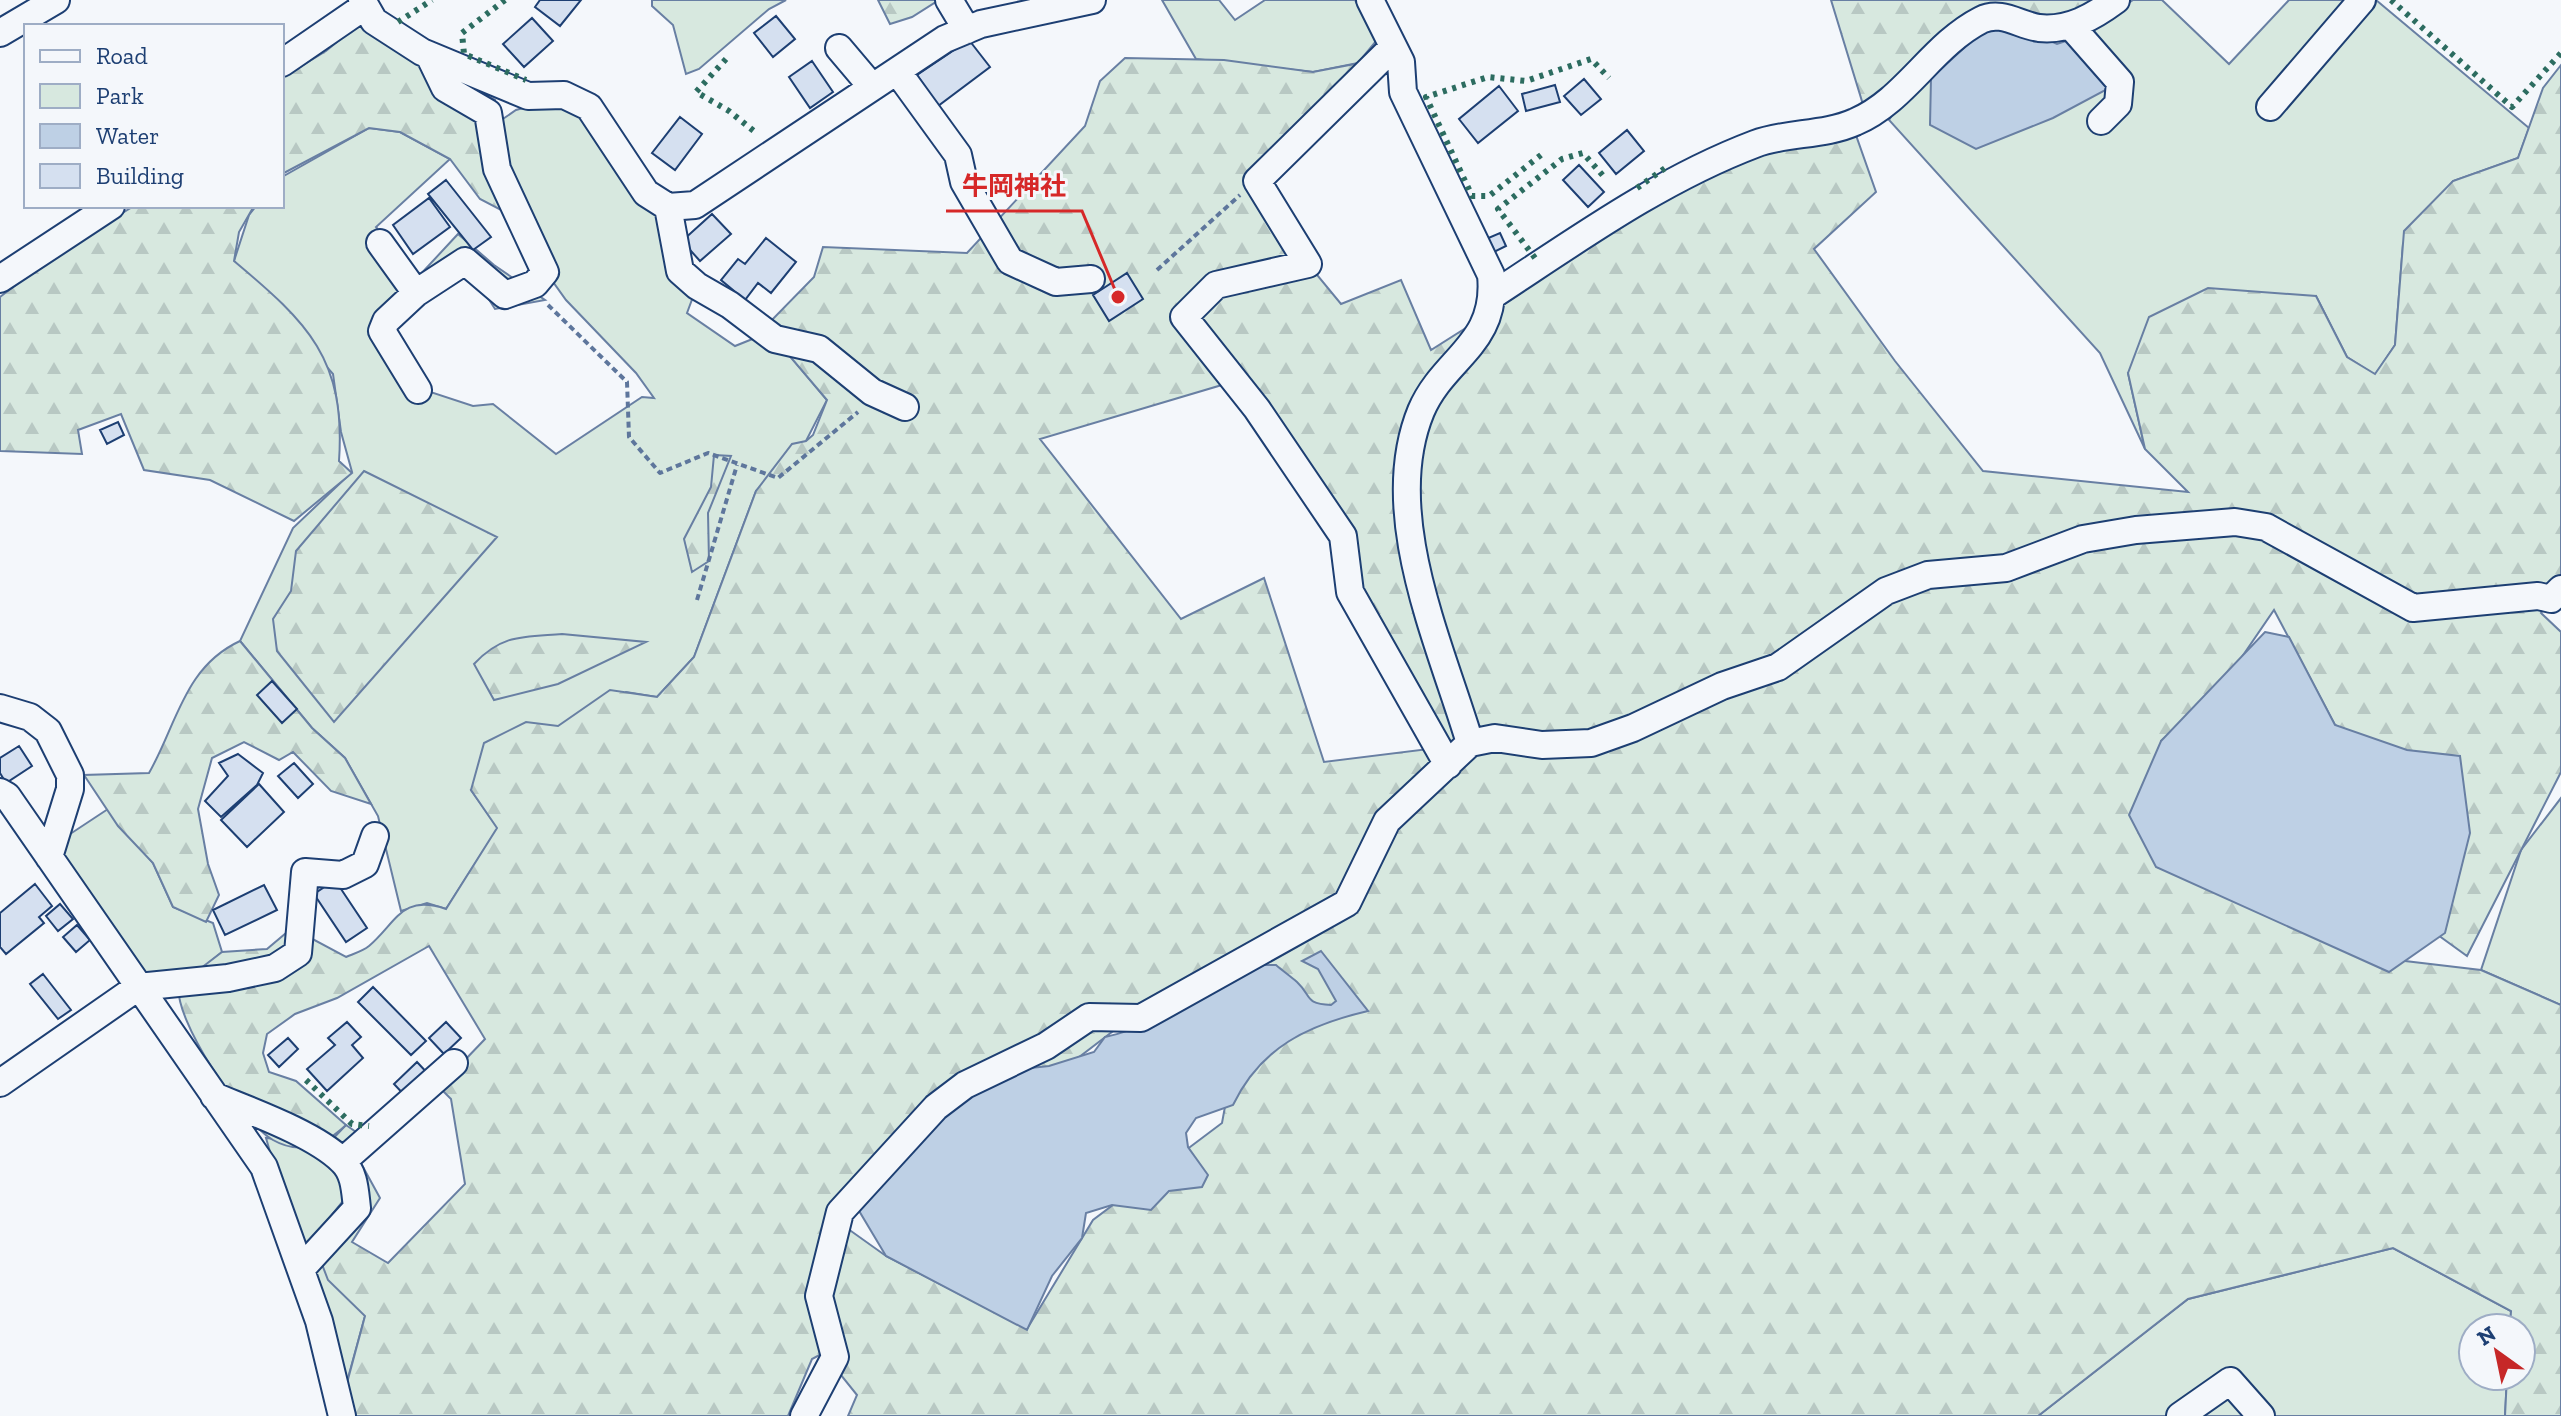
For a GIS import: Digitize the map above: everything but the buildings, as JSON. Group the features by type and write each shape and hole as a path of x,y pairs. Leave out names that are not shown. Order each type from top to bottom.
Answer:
{"street":[{"path":"0,33 56,0"},
{"path":"949,0 967,30"},
{"path":"284,62 364,3 374,21 429,55 528,96 564,95 589,107 646,193 668,207 695,205 872,87 967,30 1092,0"},
{"path":"1370,0 1401,62 1403,92 1491,275 1494,303 1483,327 1422,409 1407,458 1407,509 1412,551 1470,743"},
{"path":"1493,295 1626,207 1757,143 1852,124 1879,109 1937,51 1983,18 2007,17 2037,28 2070,25 2095,15 2116,0"},
{"path":"2270,107 2362,0"},
{"path":"2070,25 2120,82 2118,104 2101,121"},
{"path":"1393,47 1257,181 1308,264 1216,285 1184,317 1257,409 1343,536 1350,592 1448,765"},
{"path":"839,48 872,87"},
{"path":"418,390 382,331 386,321 416,293 465,261 505,295 529,286 545,272 497,169 488,113 445,88 429,55"},
{"path":"897,71 958,155 964,182 1010,261 1056,282 1091,279"},
{"path":"668,207 680,271 697,286 730,305 775,339 819,349 872,392 896,403"},
{"path":"0,279 108,208"},
{"path":"380,243 416,293"},
{"path":"804,1416 835,1357 819,1296 840,1212 936,1107 965,1085 1046,1046 1089,1017 1141,1018 1347,903 1387,821 1470,743 1495,738 1542,745 1591,743 1633,728 1722,686 1778,667 1886,591 1928,575 2006,568 2083,539 2136,530 2235,522 2266,527 2413,608 2538,596 2558,599"},
{"path":"0,708 30,717 48,731 70,775 70,789 49,857"},
{"path":"0,792 7,796 264,1167 319,1321 342,1416"},
{"path":"0,1083 138,987 228,978 275,968 298,953 305,872 343,875 365,864 375,836"},
{"path":"343,1161 454,1063"},
{"path":"214,1096 295,1131 343,1161 354,1182 357,1208 302,1268"},
{"path":"2180,1416 2230,1381 2261,1416"}],"path":[{"path":"1157,270 1257,181"},
{"path":"529,286 627,382 629,437 660,473 708,453 778,478 852,415 896,403"},
{"path":"697,600 737,465"}],"green space":[{"path":"652,0 786,0 769,9 699,69 686,74 673,25 652,6"},
{"path":"878,0 939,0 912,17 890,24"},
{"path":"1162,0 1219,0 1235,20 1265,0 1355,0 1377,40 1358,63 1313,72 1196,59"},
{"path":"1831,0 2104,0 2061,20 1989,11 1865,111"},
{"path":"2133,0 2162,0 2229,64 2289,0 2376,0 2529,128 2518,158 2453,181 2403,244 2395,345 2375,375 2347,357 2316,296 2128,373 2145,449 2100,353 1889,120 1927,61 1983,18 2078,37"},
{"path":"360,23 495,100 488,113 509,197 501,210 480,199 450,159 400,132 369,128 284,173 284,77 326,51"},
{"path":"1125,58 1224,60 1313,72 1381,59 1257,181 1308,264 1341,304 1401,280 1431,350 1521,293 1570,248 1626,207 1757,143 1852,124 1876,192 1814,249 1895,361 1983,471 2188,492 2145,449 2128,373 2149,317 2208,288 2316,296 2347,357 2375,374 2395,345 2404,231 2453,181 2518,158 2543,88 2561,65 2561,588 2541,613 2561,632 2561,772 2467,956 2431,930 2455,891 2454,833 2423,773 2335,725 2274,610 2222,686 2161,741 2169,842 2157,867 2405,961 2481,970 2561,1005 2561,1416 2505,1416 2506,1392 2537,1392 2537,1312 2511,1312 2393,1248 2188,1299 2038,1416 848,1416 857,1395 832,1364 829,1270 844,1226 886,1256 1027,1329 1093,1220 1222,1123 1229,1085 1255,1061 1254,1039 1125,1022 1066,1067 921,1109 832,1213 813,1316 827,1351 812,1359 788,1416 342,1416 340,1409 365,1316 328,1280 315,1246 327,1221 353,1189 357,1156 380,1198 352,1242 388,1263 465,1184 451,1099 439,1087 485,1039 429,946 337,998 295,1014 267,1034 263,1053 269,1072 296,1081 346,1125 330,1138 312,1146 293,1147 273,1140 260,1130 228,1092 187,1020 179,985 222,952 267,949 292,928 346,957 369,946 409,908 431,905 446,909 497,828 471,790 484,743 526,722 558,726 610,690 657,697 694,657 756,491 792,444 806,441 813,435 827,400 765,327 814,277 823,247 967,253 1085,126 1100,81","holes":["1222,385 1336,525 1350,592 1437,748 1324,762 1264,578 1181,619 1040,439"]},
{"path":"567,96 646,203 692,211 672,238 697,286 687,313 735,346 770,332 827,400 806,441 756,491 694,657 657,697 626,692 471,790 498,828 446,909 427,903 401,911 378,816 345,758 312,728 240,641 293,528 352,472 341,432 333,374 234,261 249,215 254,208 284,208 284,176 369,128 400,132 450,159 376,227 418,277 458,234 494,265 545,300 495,309 465,262 377,343 415,387 473,406 493,404 556,454 642,397 654,398 636,373 566,300 541,265 505,187 497,123 516,110"},
{"path":"131,208 253,208 239,232 234,261 283,304 317,346 336,395 340,426 339,461 352,473 294,521 210,480 144,470 121,414 78,430 82,454 0,451 0,297 63,249"},
{"path":"714,455 731,456 708,513 709,561 692,572 684,539 711,487"},
{"path":"364,471 497,537 334,722 277,651 273,619 291,591 296,551"},
{"path":"562,634 646,642 558,684 494,700 474,664 484,654 514,639"},
{"path":"240,641 312,728 345,758 371,804 331,791 293,752 279,760 244,742 212,758 198,809 208,864 219,895 206,922 173,907 153,863 118,826 84,775 149,773 194,681 221,652"},
{"path":"2561,798 2561,1005 2481,970 2521,850"},
{"path":"108,809 153,863 173,907 213,923 222,952 187,981 144,985 57,858 61,840"},
{"path":"346,1125 356,1132 353,1189 327,1221 365,1316 342,1400 266,1138 328,1144"},
{"path":"2393,1248 2511,1311 2457,1312 2457,1392 2506,1392 2505,1416 2038,1416 2188,1299"}],"water":[{"path":"2006,22 2057,44 2078,37 2115,85 2053,118 1976,149 1930,125 1931,78 1986,28"},
{"path":"2265,632 2289,637 2335,725 2407,750 2460,756 2470,833 2445,933 2389,972 2156,867 2129,815 2161,741"},
{"path":"1321,951 1368,1011 1326,1023 1288,1042 1257,1068 1233,1105 1196,1118 1186,1133 1188,1147 1208,1175 1202,1187 1169,1191 1151,1210 1112,1205 1086,1213 1082,1238 1052,1276 1027,1330 886,1256 852,1199 909,1136 1010,1070 1049,1066 1094,1052 1105,1037 1162,1016 1259,965 1276,965 1297,982 1312,1001 1331,1005 1336,1001 1318,969 1302,961"}],"hedge":[{"path":"398,22 432,0"},
{"path":"505,0 462,33 464,54 526,80"},
{"path":"2391,0 2512,107 2561,53"},
{"path":"726,59 696,92 729,111 755,132"},
{"path":"1541,155 1489,196 1472,196 1426,97 1488,77 1526,81 1591,59 1609,78"},
{"path":"1535,258 1498,209 1562,159 1583,153 1606,179"},
{"path":"1637,188 1668,166"},
{"path":"306,1080 352,1124 369,1126"}],"place":[{"name":"牛岡神社","path":"1118,297"}]}
